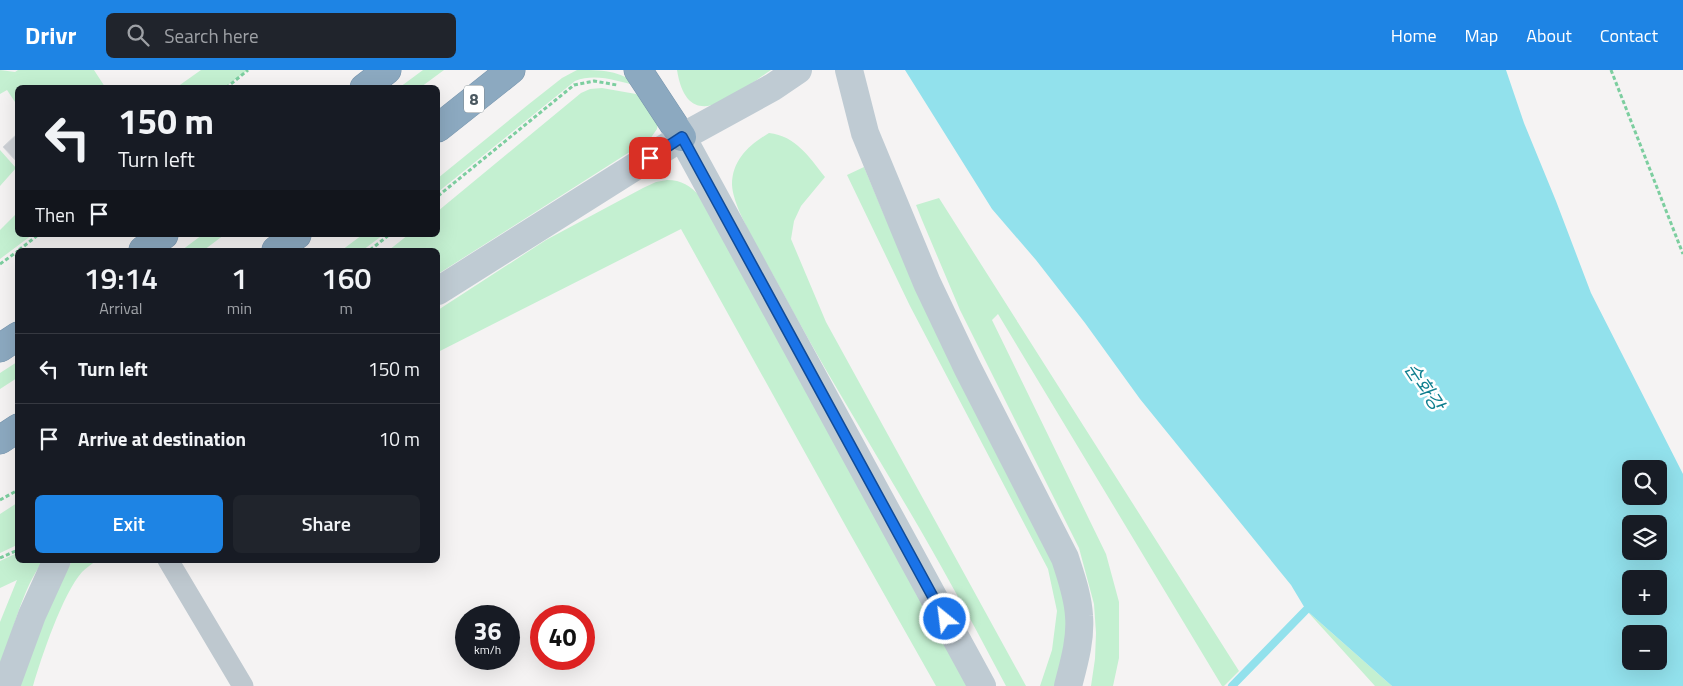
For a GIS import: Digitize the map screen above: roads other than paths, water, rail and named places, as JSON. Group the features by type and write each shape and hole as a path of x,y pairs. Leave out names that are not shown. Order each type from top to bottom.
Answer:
{"highway":[{"path":"368,85 387,70"},
{"name":"8","path":"440,126 510,70"},
{"path":"638,70 682,137"},
{"path":"146,248 161,237"},
{"path":"279,248 294,237"},
{"path":"0,348 15,338"},
{"path":"0,440 15,430"}],"street":[{"path":"440,290 682,137 773,87 798,70"},
{"path":"849,70 865,133 927,283 1065,558 1075,590 1079,616 1078,645 1068,686"},
{"path":"682,137 982,686"},
{"path":"6,686 32,614 56,563"},
{"path":"170,563 243,686"}],"water":[{"name":"순화강","path":"905,70 1506,70 1524,123 1591,293 1683,474 1683,686 1392,686 1306,610 1291,585 1140,399 1036,260 992,209"}],"waterway":[{"path":"1232,686 1306,610"}]}
